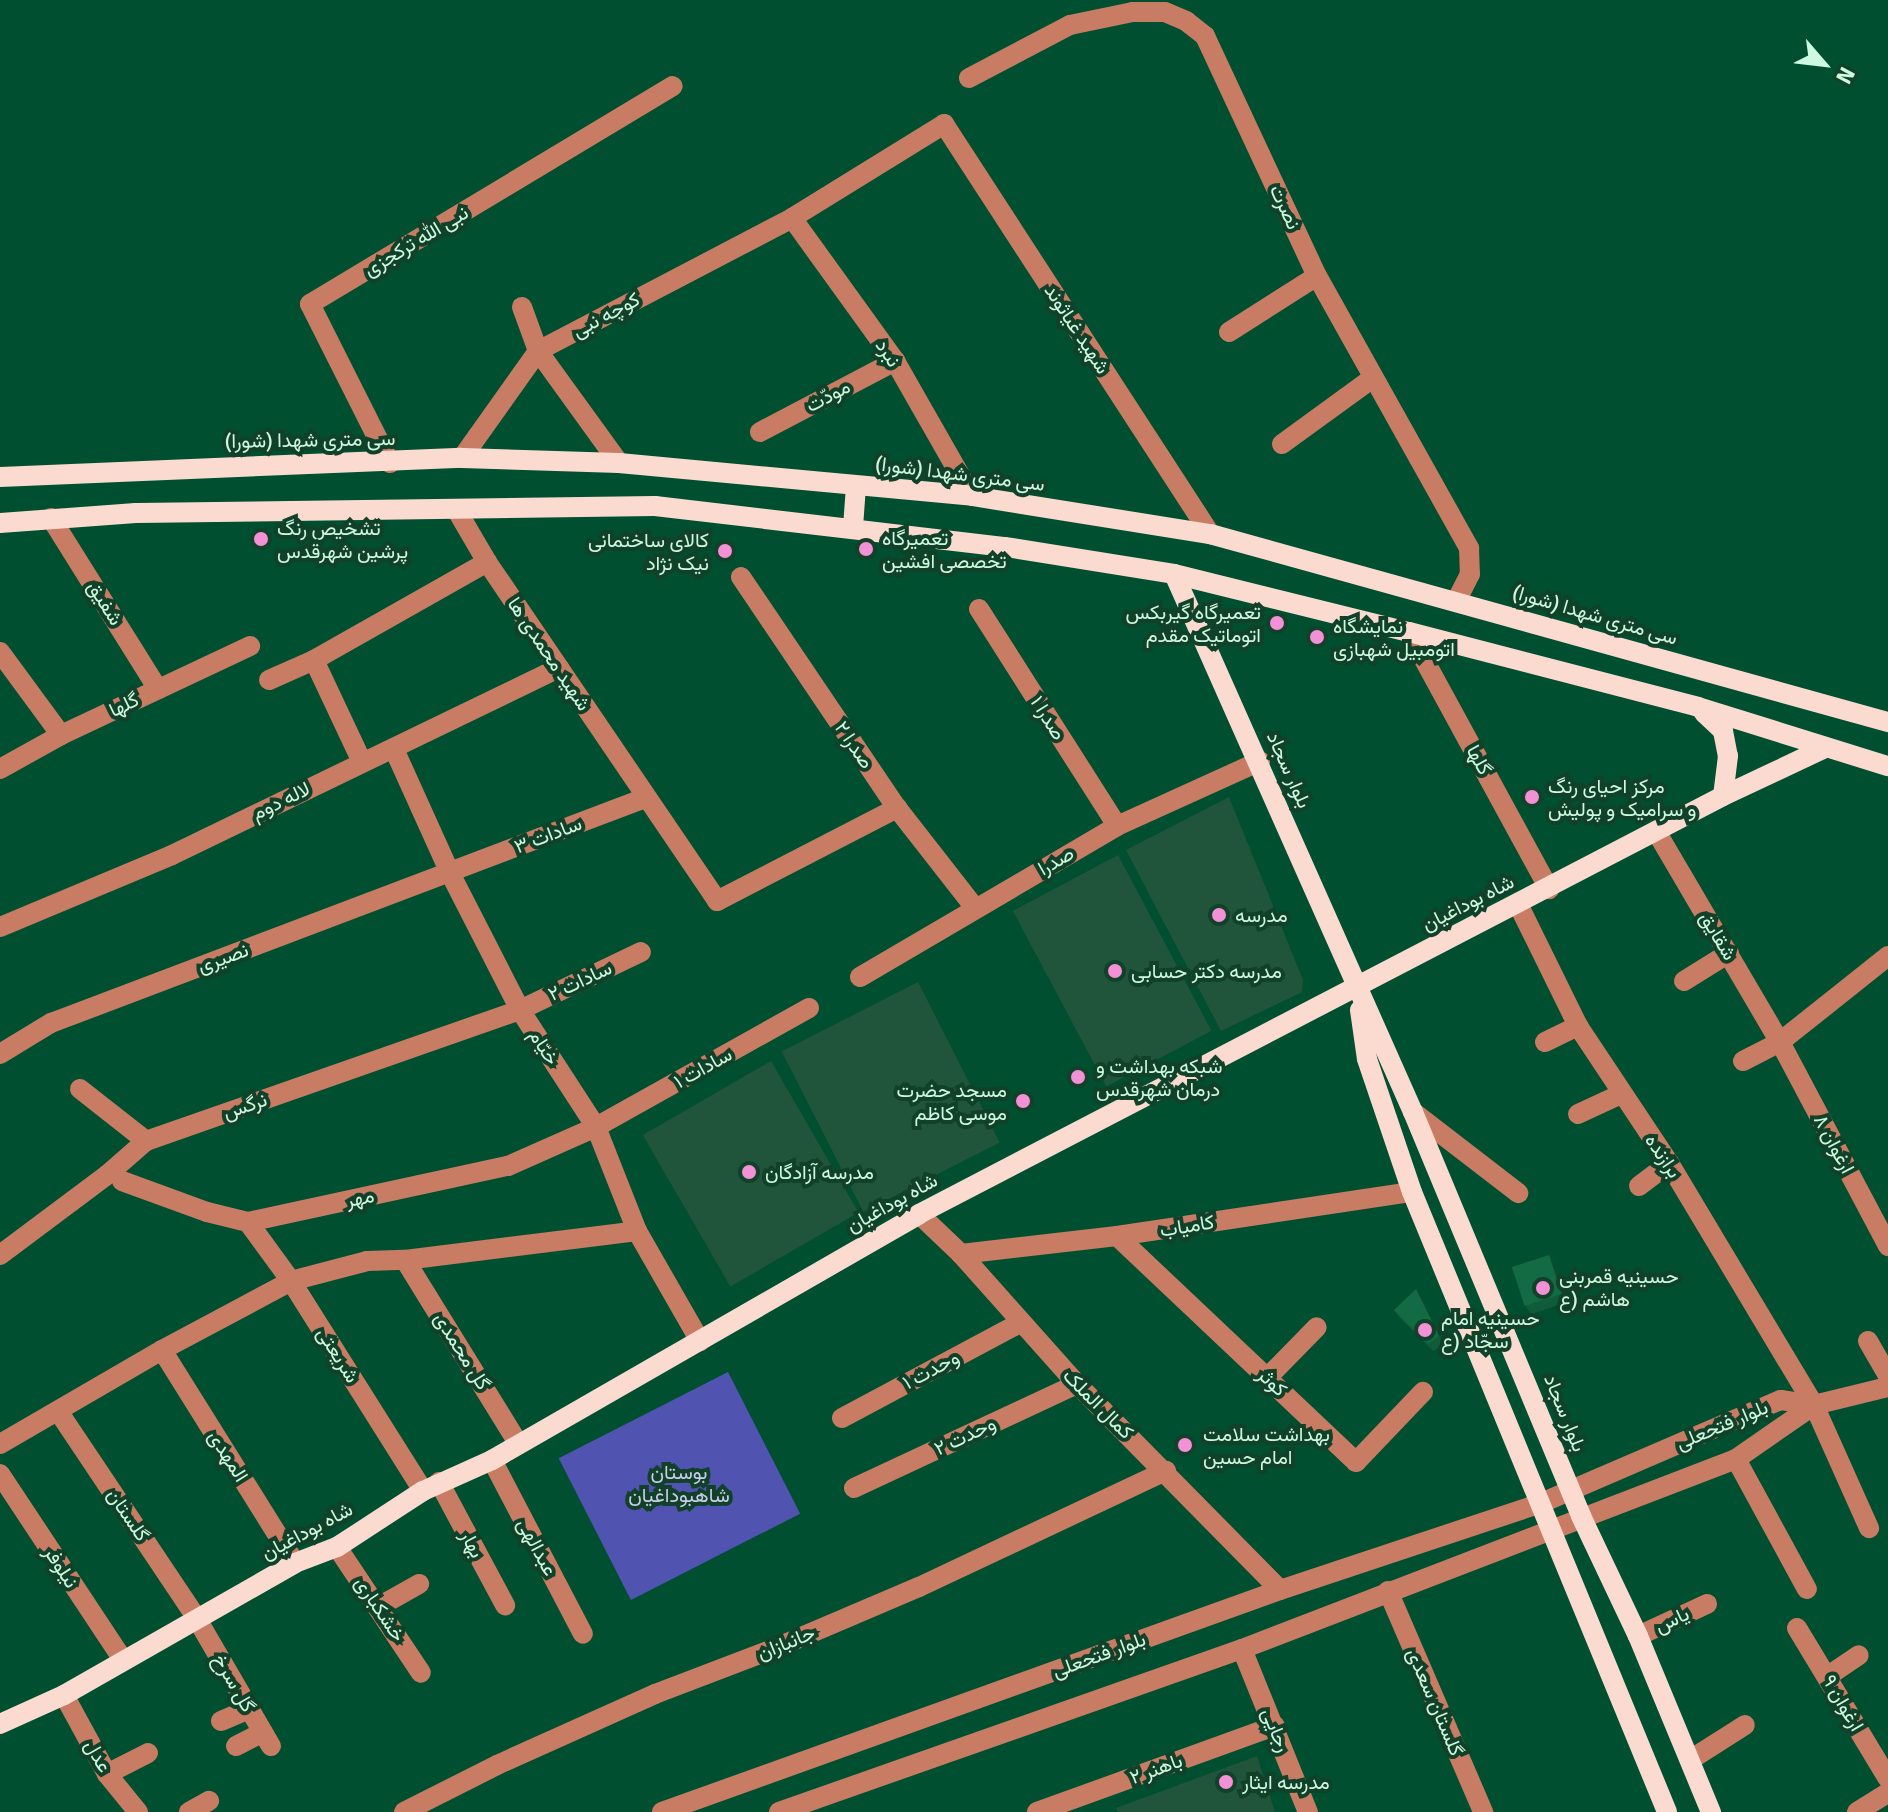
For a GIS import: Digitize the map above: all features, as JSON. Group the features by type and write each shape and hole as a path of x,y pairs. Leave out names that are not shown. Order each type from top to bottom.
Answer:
{"main road":[{"name":"سی متری شهدا (شورا)","path":"0,477 462,458 619,463 972,496 1210,534 1885,719"},
{"path":"853,527 856,486"},
{"path":"0,523 136,513 655,506 853,527 1174,574 1698,707 1823,749 1888,766"},
{"name":"بلوار سجاد","path":"1174,574 1260,761 1413,1112 1581,1516 1638,1636 1711,1812"},
{"path":"1698,707 1723,731 1728,756 1723,796"},
{"name":"شاه بوداغیان","path":"1,1721 64,1695 295,1563 337,1547 431,1486 492,1460 919,1214 1723,796 1823,749"},
{"name":"بلوار سجاد","path":"1357,987 1367,1059 1412,1192 1481,1354 1548,1529 1667,1812"},
{"path":"1481,1354 1511,1345"}],"street":[{"name":"نصرت","path":"969,78 1070,25 1133,12 1165,12 1186,21 1205,36 1317,276 1469,548 1470,574 1456,602"},
{"name":"نبی الله ترکجزی","path":"390,463 310,304 673,86"},
{"name":"کوچه نبی","path":"462,458 538,351 792,218 944,124"},
{"name":"شهید غیاثوند","path":"944,124 1210,534"},
{"name":"نبرد","path":"792,218 895,361 972,496"},
{"path":"1229,332 1317,276"},
{"path":"522,307 538,351 619,463"},
{"name":"مودّت","path":"760,432 895,361"},
{"path":"1282,444 1373,378"},
{"name":"شهید محمدی ها","path":"456,509 487,562 717,901 897,808"},
{"name":"شفیق","path":"51,518 158,689"},
{"path":"269,680 314,660 487,562"},
{"name":"صدرا ۲","path":"741,577 897,808 975,908"},
{"name":"صدرا ۱","path":"979,609 1117,826"},
{"name":"گلها","path":"1409,632 1549,889"},
{"name":"گلها","path":"0,769 61,735 250,646"},
{"path":"0,652 61,735"},
{"path":"314,660 362,762"},
{"name":"لاله دوم","path":"0,927 172,855 559,668"},
{"name":"خیّام","path":"394,749 450,873 520,1010 596,1127 637,1231 700,1341"},
{"name":"صدرا","path":"860,977 1117,826 1260,761"},
{"name":"سادات ۳","path":"450,873 645,798"},
{"name":"شقایق","path":"1656,831 1780,1042"},
{"name":"نصیری","path":"0,1054 51,1023 450,873"},
{"name":"برازنده","path":"1518,904 1578,1026 1669,1163 1814,1405 1869,1528"},
{"name":"سادات ۲","path":"520,1010 641,952"},
{"path":"1684,981 1729,953"},
{"path":"1743,1061 1780,1042 1888,957"},
{"name":"سادات ۱","path":"596,1127 809,1008"},
{"name":"نرگس","path":"0,1255 107,1175 146,1141 520,1010"},
{"path":"1545,1042 1578,1026"},
{"name":"ارغوان ۸","path":"1780,1042 1888,1246"},
{"path":"80,1089 146,1141"},
{"path":"1578,1114 1621,1094"},
{"path":"1413,1112 1518,1193"},
{"name":"مهر","path":"122,1181 207,1212 248,1222 508,1166 596,1127"},
{"path":"1639,1186 1669,1163"},
{"name":"کامیاب","path":"961,1254 1117,1236 1412,1192"},
{"name":"کمال الملک","path":"919,1214 961,1254 1077,1384 1280,1590"},
{"name":"شریعتی","path":"248,1222 431,1486"},
{"path":"1,1443 162,1350 291,1281 367,1261 405,1260 637,1231"},
{"name":"کوثر","path":"1117,1236 1356,1462 1423,1392"},
{"name":"گل محمدی","path":"405,1260 518,1443"},
{"name":"وحدت ۱","path":"842,1418 1020,1323"},
{"path":"1267,1378 1317,1327"},
{"path":"1868,1341 1888,1375"},
{"name":"المهدی","path":"162,1350 295,1563"},
{"name":"وحدت ۲","path":"854,1488 1077,1384"},
{"path":"1814,1405 1888,1387"},
{"name":"بلوار فتحعلی","path":"674,1810 1280,1590 1539,1504 1570,1488 1781,1400 1814,1405"},
{"name":"بلوار فتحعلی","path":"779,1812 1242,1649 1581,1516 1736,1459 1814,1405"},
{"name":"گلستان","path":"58,1411 197,1619"},
{"path":"1736,1459 1807,1589"},
{"name":"عبدالهی","path":"492,1460 583,1634"},
{"name":"جانبازان","path":"404,1812 512,1758 655,1694 778,1647 919,1587 1166,1471"},
{"name":"نیلوفر","path":"0,1474 123,1660"},
{"name":"بهار","path":"431,1486 505,1605"},
{"name":"خشکباری","path":"337,1547 380,1606 421,1673"},
{"path":"380,1606 419,1584"},
{"name":"گلستان سعدی","path":"1388,1591 1474,1810"},
{"name":"یاس","path":"1638,1636 1707,1604"},
{"name":"گل سرخ","path":"197,1619 267,1739 236,1746"},
{"name":"ارغوان ۹","path":"1797,1628 1888,1779"},
{"name":"رجایی","path":"1242,1649 1308,1812"},
{"path":"1828,1676 1859,1655"},
{"name":"عدل","path":"64,1695 130,1810"},
{"path":"221,1721 249,1709"},
{"path":"1690,1760 1745,1725"},
{"name":"باهنر ۲","path":"1037,1812 1275,1726"},
{"path":"107,1774 148,1753"},
{"path":"1862,1811 1888,1793"},
{"path":"189,1812 209,1801"}],"shaded area":[{"name":"مدرسه","path":"1229,797 1303,980 1302,992 1221,1031 1126,850"},
{"name":"مدرسه دکتر حسابی","path":"1118,855 1211,1031 1106,1087 1013,911"},
{"path":"918,982 1000,1142 863,1212 782,1051"},
{"name":"مدرسه آزادگان","path":"771,1061 858,1213 730,1287 643,1135"},
{"name":"مدرسه ایثار","path":"1257,1756 1275,1812 1118,1812 1116,1808"}],"green space":[{"name":"بوستان شاهبوداغیان","path":"728,1372 800,1514 631,1600 559,1458"}],"building":[{"name":"حسینیه قمربنی هاشم (ع","path":"1549,1255 1562,1294 1525,1306 1512,1267"},
{"name":"حسینیه امام سجّاد (ع","path":"1416,1289 1439,1336 1428,1344 1394,1310"}],"place":[{"name":"تشخیص رنگ پرشین شهرقدس","path":"261,539"},
{"name":"تعمیرگاه تخصصی افشین","path":"866,549"},
{"name":"کالای ساختمانی نیک نژاد","path":"725,551"},
{"name":"تعمیرگاه گیربکس اتوماتیک مقدم","path":"1277,623"},
{"name":"نمایشگاه اتومبیل شهبازی","path":"1317,637"},
{"name":"مرکز احیای رنگ و سرامیک و پولیش","path":"1532,797"},
{"name":"مدرسه","path":"1219,915"},
{"name":"مدرسه دکتر حسابی","path":"1115,971"},
{"name":"شبکه بهداشت و درمان شهرقدس","path":"1078,1077"},
{"name":"مسجد حضرت موسی کاظم","path":"1023,1101"},
{"name":"مدرسه آزادگان","path":"749,1172"},
{"name":"حسینیه قمربنی هاشم (ع","path":"1543,1288"},
{"name":"حسینیه امام سجّاد (ع","path":"1425,1330"},
{"name":"بهداشت سلامت امام حسین","path":"1185,1445"},
{"name":"مدرسه ایثار","path":"1226,1782"}]}
